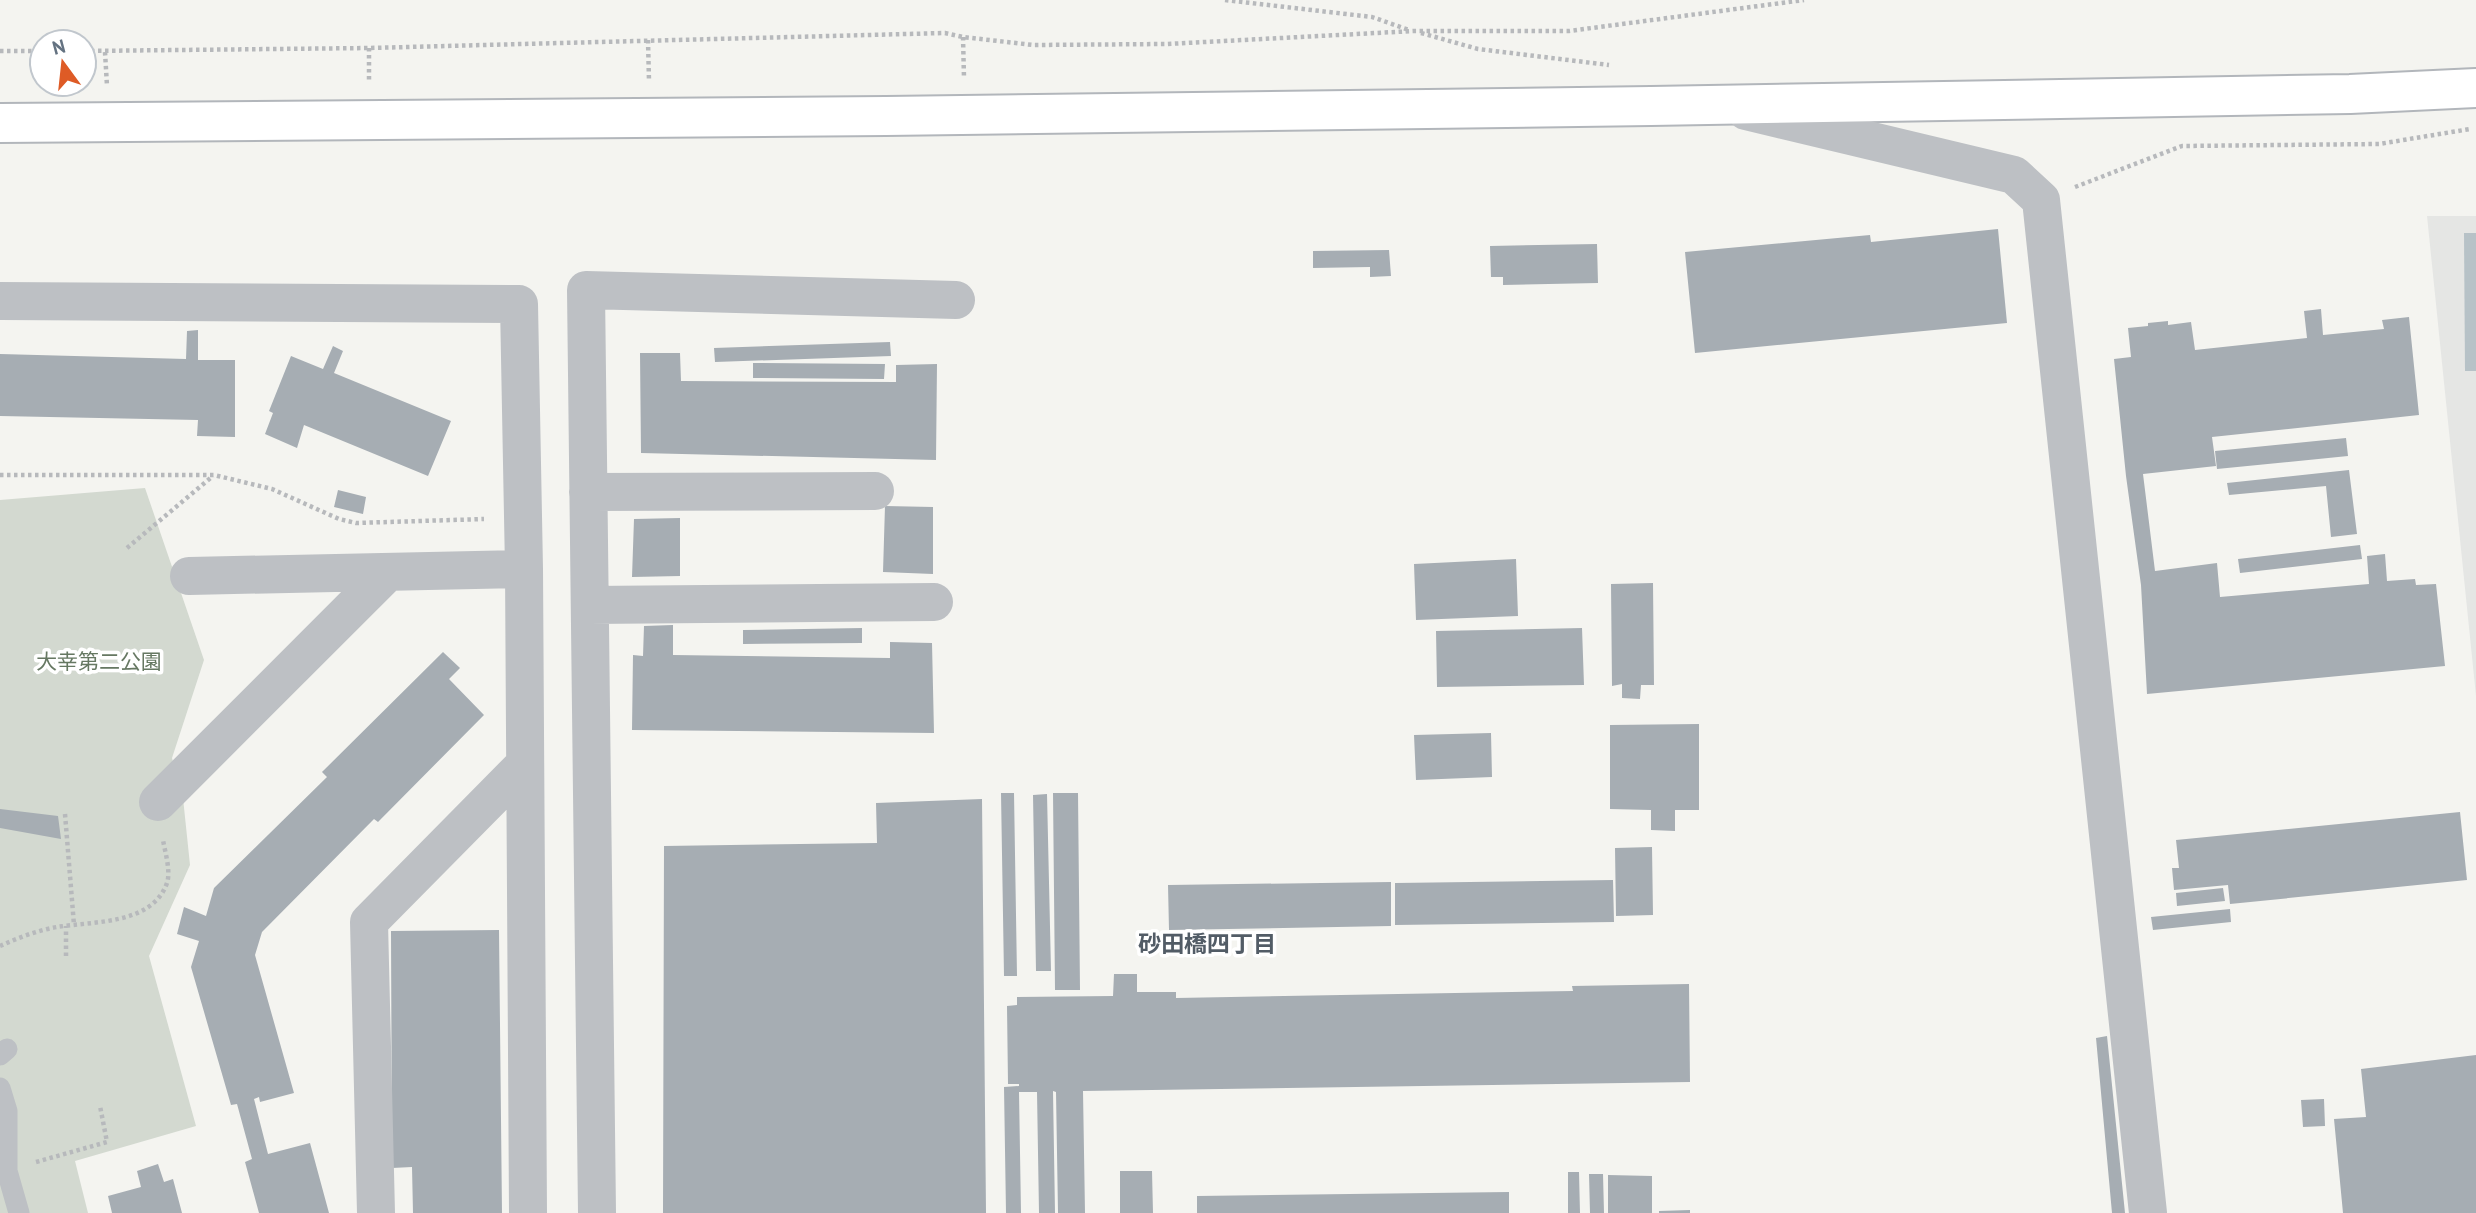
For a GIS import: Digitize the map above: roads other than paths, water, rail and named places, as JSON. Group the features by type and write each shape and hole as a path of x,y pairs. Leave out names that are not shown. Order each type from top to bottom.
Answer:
{"street":[{"path":"2350,94 2476,68"},
{"path":"0,122 872,116 1721,105 2350,94 2476,88"},
{"path":"1721,105 2014,175 2042,200 2148,1213"},
{"path":"597,1213 586,290 956,300"},
{"path":"0,301 519,304 524,569 528,1213"},
{"path":"588,492 875,491"},
{"path":"189,576 524,569"},
{"path":"158,802 388,572"},
{"path":"590,605 934,602"},
{"path":"376,1213 369,922 525,764"}],"lane":[{"path":"0,1088 7,1111 7,1171 20,1213"}],"district":[{"name":"砂田橋四丁目","path":"1207,943"}],"park label":[{"name":"大幸第二公園","path":"99,661"}]}
